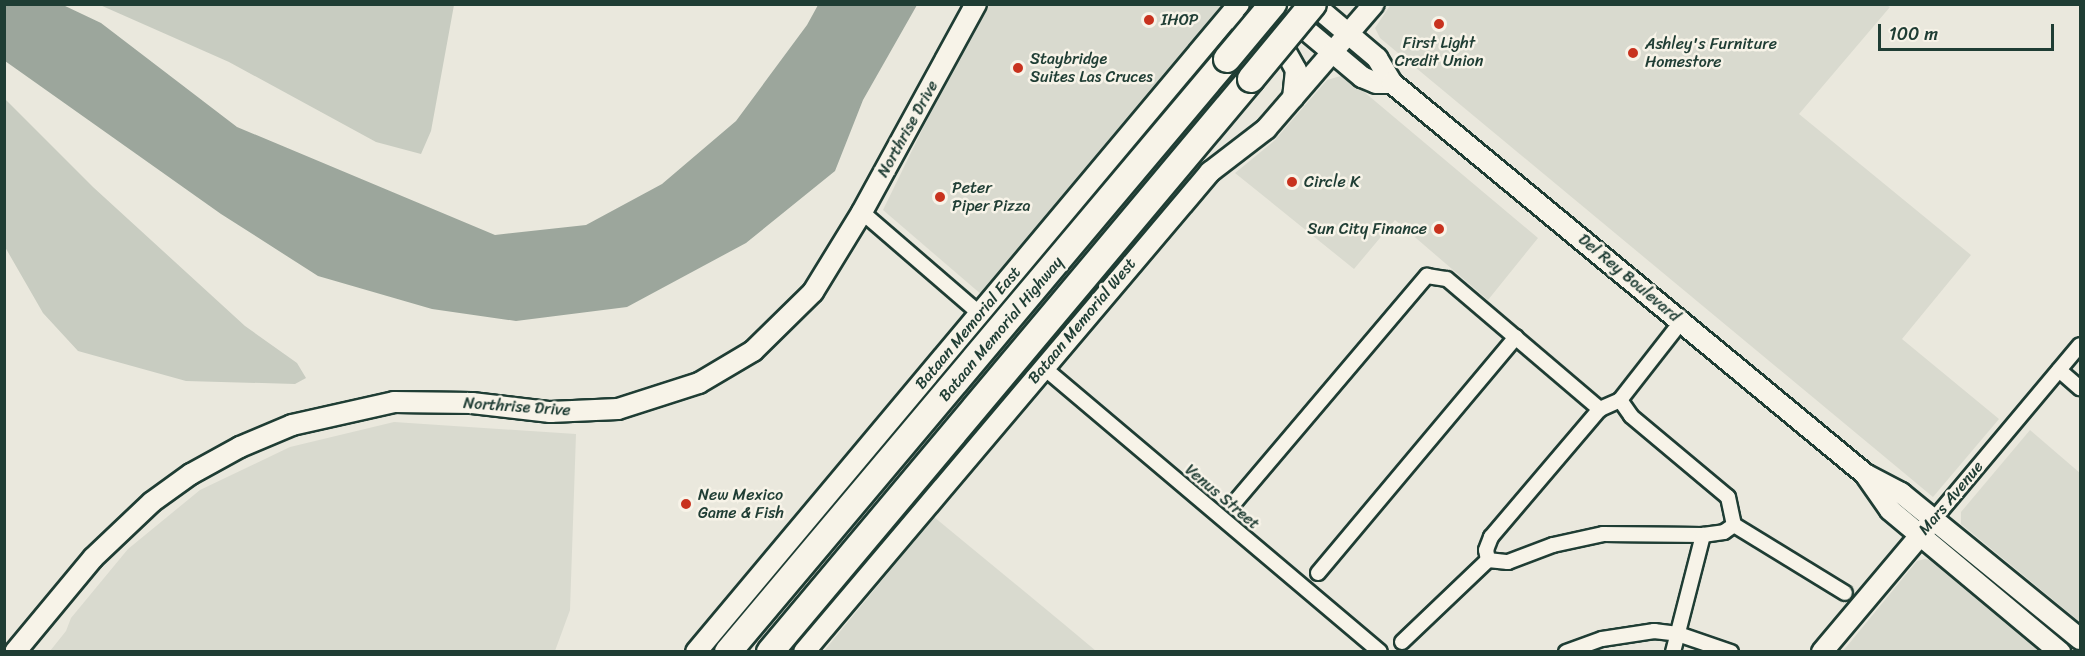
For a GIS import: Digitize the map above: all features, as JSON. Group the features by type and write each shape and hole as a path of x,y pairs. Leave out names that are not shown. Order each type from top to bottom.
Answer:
{"highway":[{"name":"Bataan Memorial Highway","path":"728,651 1274,4"},
{"name":"Bataan Memorial Highway","path":"770,651 1313,4"}],"main road":[{"name":"Northrise Drive","path":"15,651 115,535 191,474 240,447 292,425 394,402 472,403 578,412 618,409 676,393 726,369 784,324 813,292 862,212 976,4"},
{"name":"Bataan Memorial East","path":"696,651 1239,4"},
{"name":"Del Rey Boulevard","path":"1274,4 1369,81 1392,83"},
{"name":"Del Rey Boulevard","path":"1313,4 1382,63 1392,83 1865,474 1901,492 2080,639"},
{"name":"Bataan Memorial West","path":"804,651 1210,172 1266,129 1335,54 1374,4"},
{"path":"1220,29 1240,25 1257,30 1286,52 1296,70 1293,98"},
{"name":"Del Rey Boulevard","path":"1865,474 1890,510 2060,651"},
{"name":"Mars Avenue","path":"1822,651 1934,519"}],"street":[{"path":"862,212 980,314"},
{"path":"1235,502 1427,276 1447,279 1600,409"},
{"path":"1488,560 1486,550 1491,537 1600,409 1620,400 1681,322"},
{"path":"1318,573 1516,337"},
{"name":"Mars Avenue","path":"1934,519 2080,345"},
{"name":"Venus Street","path":"1043,367 1380,651"},
{"path":"2059,370 2080,388"},
{"path":"1620,400 1631,416 1728,497 1734,525 1845,593"},
{"path":"1402,642 1488,560 1508,562 1552,545 1602,534 1703,535 1724,532 1734,525"},
{"path":"1673,651 1703,535"},
{"path":"1566,651 1629,633 1678,634 1731,651"}],"shaded area":[{"path":"5,4 63,5 101,23 237,127 495,235 586,225 662,184 736,121 807,25 818,5 917,5 863,100 835,171 746,243 627,307 516,321 432,309 318,276 221,214 5,61"},
{"path":"1391,4 1886,5 1890,7 1799,114 1971,255 1902,339 1999,419 1933,497 1380,38 1375,28"},
{"path":"100,5 454,5 431,131 421,154 376,142 229,62"},
{"path":"983,5 1227,5 982,295 883,210"},
{"path":"1344,75 1538,238 1488,300 1395,220 1354,269 1235,173 1274,141 1327,80"},
{"path":"4,98 93,187 245,326 297,363 306,378 295,384 186,381 78,351 43,313 5,247"},
{"path":"394,422 576,434 570,610 555,651 50,651 66,631 71,618 128,549 200,490 290,447"},
{"path":"2030,430 2080,473 2080,622 1961,524 1961,512"},
{"path":"934,517 1065,625 1096,651 824,651"},
{"path":"1931,560 2041,651 1843,651 1917,561"}],"place":[{"name":"IHOP","path":"1149,20"},
{"name":"First Light Credit Union","path":"1439,24"},
{"name":"Ashley's Furniture Homestore","path":"1633,53"},
{"name":"Staybridge Suites Las Cruces","path":"1018,68"},
{"name":"Circle K","path":"1292,182"},
{"name":"Peter Piper Pizza","path":"940,197"},
{"name":"Sun City Finance","path":"1439,229"},
{"name":"New Mexico Game & Fish","path":"686,504"}]}
